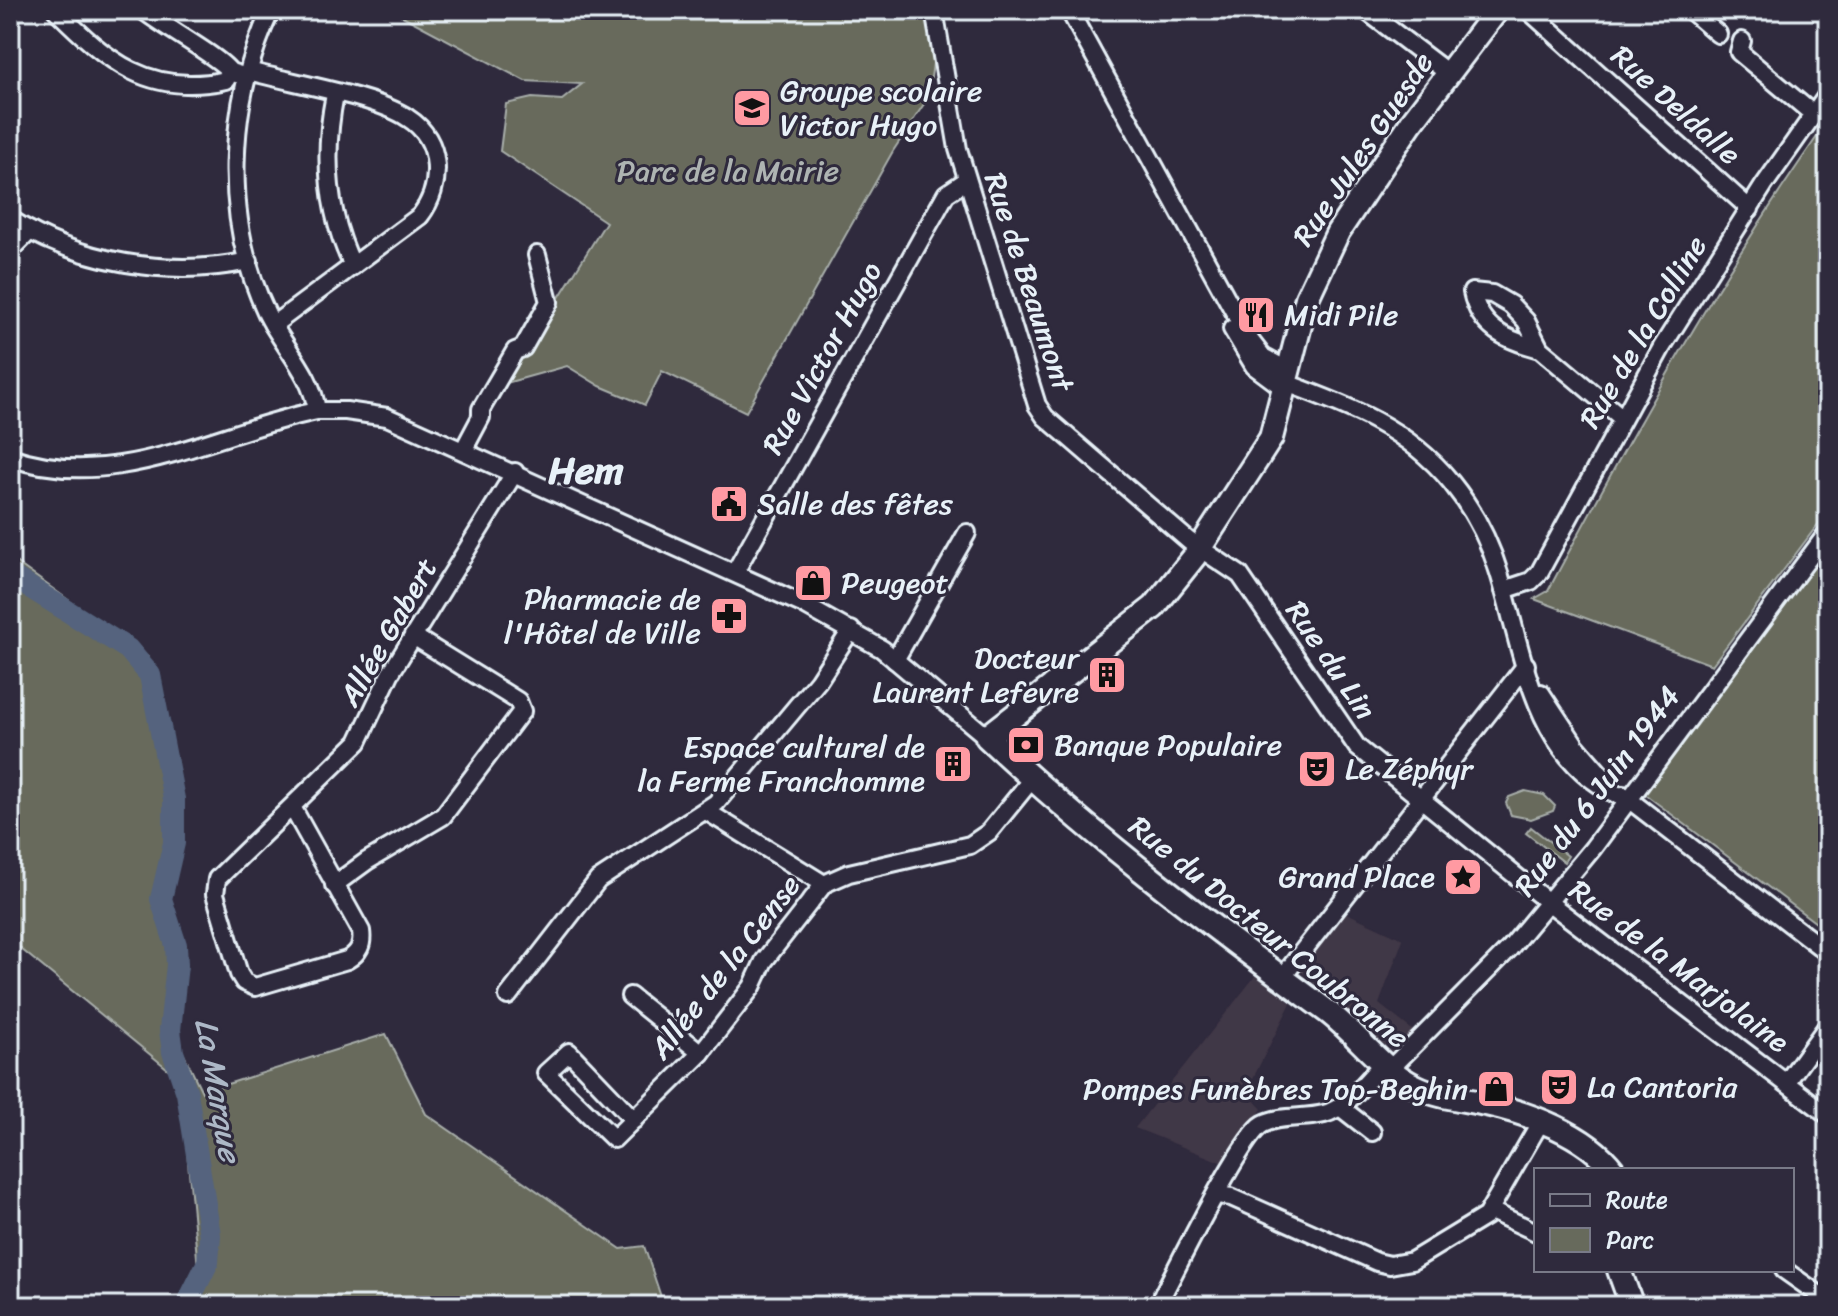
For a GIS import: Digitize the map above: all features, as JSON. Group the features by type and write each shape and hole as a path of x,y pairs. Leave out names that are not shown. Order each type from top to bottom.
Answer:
{"main road":[{"name":"Rue Jules Guesde","path":"987,737 1154,607 1200,548 1267,447 1312,283 1338,232 1448,73 1497,10"},
{"name":"Rue du Docteur Coubronne","path":"987,737 1032,779 1281,979 1342,1023 1409,1083 1432,1093 1504,1108 1541,1121 1594,1151 1611,1168"},
{"path":"1620,1272 1632,1306"}],"street":[{"path":"56,10 100,53 140,75 188,85 226,80 230,72"},
{"path":"143,10 182,39 226,64 230,72"},
{"path":"271,10 248,74 238,132 236,171 239,211 249,261 273,325 311,384 317,411"},
{"name":"Rue de Beaumont","path":"934,10 958,149 1041,412 1200,548"},
{"path":"1069,10 1169,197 1247,358 1267,379 1286,381 1372,416 1405,437 1432,461 1476,519 1504,590 1536,706 1561,748 1592,779 1630,800 1828,953"},
{"path":"1365,10 1448,73"},
{"name":"Rue Deldalle","path":"1528,10 1750,209"},
{"path":"1690,10 1718,34"},
{"path":"1742,41 1739,52 1813,114"},
{"path":"230,72 335,94 392,110 414,122 428,140 436,164 433,192 420,216 273,325"},
{"path":"335,94 328,131 327,167 336,225 353,266"},
{"name":"Rue de la Colline","path":"1504,590 1531,581 1539,573 1621,417 1750,209 1828,94"},
{"name":"Rue Victor Hugo","path":"735,572 946,194 967,180"},
{"path":"10,219 76,250 138,265 205,268 249,261"},
{"path":"10,251 30,231"},
{"path":"464,449 481,417 481,409 515,351 523,348 549,302 537,255"},
{"path":"1540,349 1621,417"},
{"path":"10,457 76,468 136,464 269,422 317,411 346,411 387,417 735,572 851,630 895,660 987,737"},
{"name":"Allée Gabert","path":"292,807 361,931 362,943 356,954 262,986 244,982 215,894 215,884 292,807 358,742 386,680 515,472"},
{"name":"Rue du 6 Juin 1944","path":"1340,1107 1380,1067 1391,1068 1510,948 1630,800 1828,532"},
{"path":"895,660 967,533"},
{"name":"Rue du Lin","path":"1200,548 1240,575 1357,747 1422,799"},
{"path":"508,996 598,880 627,858 706,811 744,772 818,681 851,630"},
{"path":"334,885 447,811 522,711 518,701 413,636"},
{"path":"1281,979 1526,665"},
{"name":"Allée de la Cense","path":"634,1120 569,1052 546,1073 614,1139 634,1120 701,1053 752,987 764,961 824,884 849,873 977,842 989,832 1032,779"},
{"name":"Rue de la Marjolaine","path":"1422,799 1548,902 1828,1115"},
{"path":"706,811 824,884"},
{"path":"630,996 701,1053"},
{"path":"1786,1083 1828,1025"},
{"path":"1163,1294 1206,1206 1218,1195 1262,1125 1322,1115 1340,1107 1372,1132"},
{"path":"1218,1195 1226,1195 1390,1265 1418,1257 1479,1222 1491,1211 1541,1121"},
{"path":"1491,1211 1534,1231"},
{"path":"1787,1272 1828,1301"}],"shaded area":[{"path":"1340,910 1403,939 1379,1004 1416,1033 1395,1054 1296,967"},
{"path":"1256,975 1291,1003 1246,1092 1262,1109 1223,1163 1135,1128"}],"green space":[{"name":"Parc de la Mairie","path":"391,10 926,10 934,57 928,98 893,151 746,412 662,371 645,405 600,386 567,366 506,383 606,222 500,151 506,104 532,98 562,100 582,84 525,81"},
{"path":"1828,121 1828,511 1712,665 1534,599 1548,591 1680,352 1752,235"},
{"path":"1828,547 1828,932 1646,795 1645,789"},
{"path":"10,558 148,657 163,705 182,831 167,900 184,974 178,1042 202,1092 386,1034 426,1114 621,1249 644,1246 664,1306 179,1306 198,1268 185,1130 174,1074 10,940"},
{"path":"1525,791 1544,795 1555,806 1553,811 1531,819 1511,815 1506,803 1509,797"},
{"path":"1531,827 1568,856 1564,862 1526,833"}],"waterway":[{"name":"La Marque","path":"10,575 128,649 150,675 174,799 174,843 161,899 176,945 177,965 170,1030 173,1052 187,1093 210,1235 208,1262 186,1306"}],"place":[{"name":"Groupe scolaire Victor Hugo","path":"752,108"},
{"name":"Midi Pile","path":"1256,315"},
{"name":"Salle des fêtes","path":"729,504"},
{"name":"Peugeot","path":"813,583"},
{"name":"Pharmacie de l'Hôtel de Ville","path":"729,616"},
{"name":"Docteur Laurent Lefevre","path":"1107,675"},
{"name":"Banque Populaire","path":"1026,745"},
{"name":"Espace culturel de la Ferme Franchomme","path":"953,764"},
{"name":"Le Zéphyr","path":"1317,769"},
{"name":"Grand Place","path":"1463,877"},
{"name":"La Cantoria","path":"1559,1087"},
{"name":"Pompes Funèbres Top-Beghin","path":"1496,1089"}],"district":[{"name":"Hem","path":"586,470"}]}
